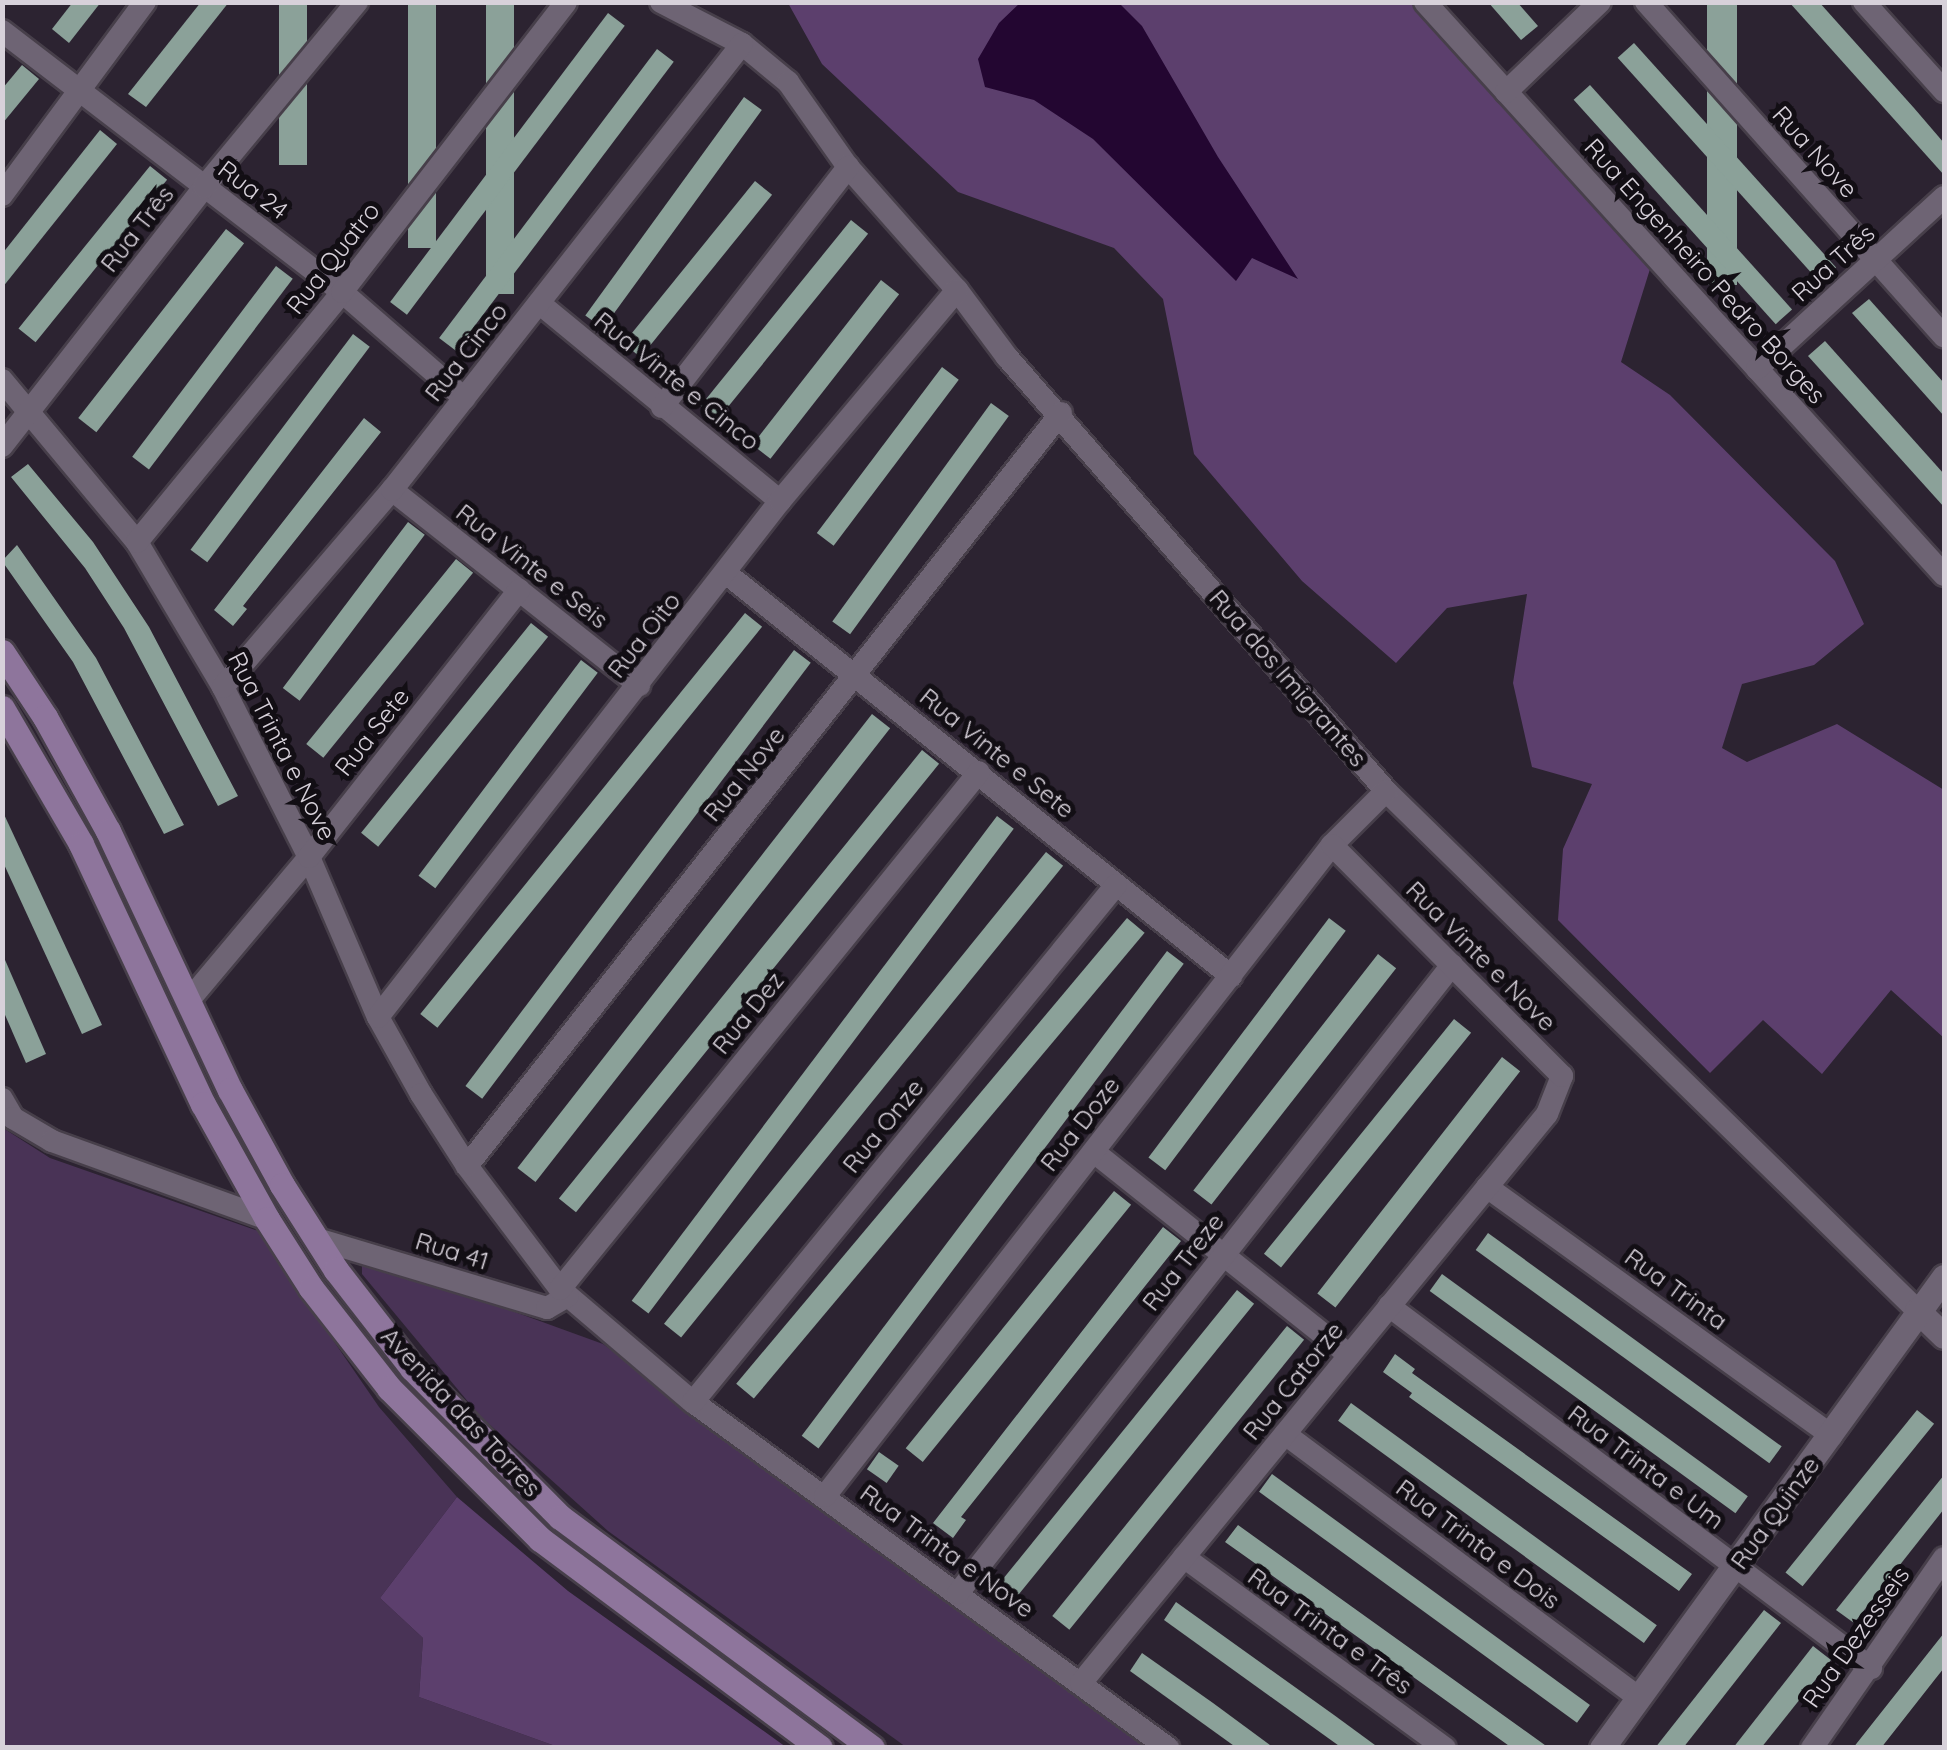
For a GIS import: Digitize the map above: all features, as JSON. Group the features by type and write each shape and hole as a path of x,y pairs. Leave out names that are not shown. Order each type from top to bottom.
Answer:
{"main road":[{"name":"Avenida das Torres","path":"2,652 46,718 108,830 230,1090 282,1186 336,1270 412,1368 560,1517 872,1748"},
{"name":"Avenida das Torres","path":"2,708 81,844 203,1104 310,1288 389,1388 540,1540 820,1748"}],"street":[{"path":"2,195 145,2"},
{"name":"Rua Três","path":"2,446 204,188 357,2"},
{"name":"Rua Quatro","path":"137,542 342,292 566,2"},
{"name":"Rua dos Imigrantes","path":"660,2 742,44 788,82 848,166 957,290 1007,357 1061,414 1386,791 1944,1336"},
{"name":"Rua Engenheiro Pedro Borges","path":"1425,2 1944,575"},
{"path":"1506,92 1600,2"},
{"name":"Rua Nove","path":"1646,2 1944,337"},
{"path":"1864,2 1944,91"},
{"name":"Rua 24","path":"2,31 342,292 464,398"},
{"name":"Rua Cinco","path":"223,687 392,490 742,44"},
{"path":"662,407 848,166"},
{"name":"Rua Três","path":"1757,369 1944,197"},
{"name":"Rua Oito","path":"378,1017 727,574 780,501 957,290"},
{"name":"Rua Vinte e Cinco","path":"539,304 780,501"},
{"name":"Rua Trinta e Nove","path":"2,380 137,542 223,687 310,857 378,1017 467,1166 564,1292 692,1402 1168,1748"},
{"name":"Rua Nove","path":"467,1166 1061,414"},
{"name":"Rua Vinte e Seis","path":"392,490 638,685"},
{"name":"Rua Vinte e Sete","path":"727,574 1230,976"},
{"name":"Rua Sete","path":"190,999 310,857 518,590"},
{"name":"Rua Dez","path":"564,1292 978,772"},
{"name":"Rua Doze","path":"825,1496 1332,845 1386,791"},
{"name":"Rua Vinte e Nove","path":"1332,845 1562,1076 1546,1114"},
{"name":"Rua Onze","path":"692,1402 1116,884"},
{"name":"Rua Treze","path":"958,1593 1452,965"},
{"path":"2,1099 13,1118 52,1141 268,1218"},
{"name":"Rua Catorze","path":"1081,1683 1546,1114"},
{"path":"1094,1152 1349,1355"},
{"name":"Rua Trinta","path":"1487,1187 1832,1436"},
{"name":"Rua 41","path":"317,1239 547,1308 564,1292"},
{"name":"Rua Quinze","path":"1602,1748 1944,1277"},
{"name":"Rua Trinta e Um","path":"1389,1306 1871,1668"},
{"name":"Rua Trinta e Dois","path":"1284,1434 1639,1698"},
{"name":"Rua Trinta e Três","path":"1184,1557 1445,1748"},
{"name":"Rua Dezesseis","path":"1812,1748 1944,1558"}],"shaded area":[{"path":"1021,2 1119,3 1142,26 1218,157 1298,279 1252,258 1236,281 1093,139 1034,100 985,87 978,59 999,23"},
{"path":"788,3 1413,3 1650,269 1621,362 1670,395 1835,561 1864,624 1814,665 1742,684 1722,748 1747,762 1837,724 1944,790 1944,1038 1891,990 1822,1074 1763,1020 1710,1073 1558,920 1563,849 1592,784 1532,767 1513,683 1527,594 1447,608 1396,663 1302,581 1194,454 1163,299 1114,248 958,192 822,64"},
{"path":"3,1128 50,1158 258,1231 379,1407 457,1497 380,1598 423,1638 419,1697 558,1747 3,1747"},
{"path":"374,1261 603,1344 1153,1747 906,1747 608,1531 479,1415 362,1274 362,1265"},
{"path":"457,1497 568,1591 786,1747 558,1747 419,1697 423,1638 380,1598"}],"building":[{"path":"73,2 101,2 69,43 52,29"},
{"path":"201,2 229,2 146,107 128,94"},
{"path":"279,2 307,2 307,165 279,165"},
{"path":"408,2 436,2 436,248 408,248"},
{"path":"486,2 514,2 514,294 486,294"},
{"path":"1488,2 1517,2 1538,26 1521,40"},
{"path":"1707,2 1737,2 1737,285 1707,285"},
{"path":"1789,2 1819,2 1914,108 1944,143 1944,175"},
{"path":"608,13 625,26 407,315 390,302"},
{"path":"1634,43 1836,267 1820,282 1618,58"},
{"path":"657,49 674,62 456,351 439,338"},
{"path":"22,65 39,79 2,124 2,89"},
{"path":"1590,85 1792,309 1776,324 1574,100"},
{"path":"744,97 762,110 603,328 585,315"},
{"path":"100,130 117,144 2,288 2,254"},
{"path":"150,166 167,180 36,342 18,328"},
{"path":"755,181 772,195 641,357 623,343"},
{"path":"851,220 868,234 718,420 701,406"},
{"path":"226,229 244,243 96,432 78,418"},
{"path":"276,266 293,279 149,470 132,457"},
{"path":"881,280 899,294 770,459 752,445"},
{"path":"1869,299 1944,383 1944,416 1852,313"},
{"path":"353,334 370,347 207,562 191,550"},
{"path":"1825,341 1944,474 1944,507 1808,356"},
{"path":"942,367 959,380 834,546 817,533"},
{"path":"991,403 1009,416 850,634 832,621"},
{"path":"364,418 381,432 243,606 247,609 233,626 214,610"},
{"path":"28,464 93,542 149,627 238,796 218,806 124,628 85,568 11,477"},
{"path":"408,522 425,535 300,701 283,688"},
{"path":"17,545 96,658 184,825 164,834 73,662 2,561"},
{"path":"456,559 473,573 323,758 306,744"},
{"path":"745,613 762,627 437,1028 420,1014"},
{"path":"531,623 548,637 378,847 361,833"},
{"path":"794,650 811,663 482,1099 465,1086"},
{"path":"581,660 598,673 435,888 419,876"},
{"path":"872,714 890,728 536,1182 517,1168"},
{"path":"922,750 939,764 576,1212 559,1198"},
{"path":"2,810 102,1025 82,1034 2,860"},
{"path":"997,816 1014,829 648,1313 632,1301"},
{"path":"1046,852 1063,866 681,1338 664,1324"},
{"path":"1127,918 1145,933 754,1399 736,1384"},
{"path":"1329,918 1346,931 1165,1170 1148,1158"},
{"path":"1167,951 1184,964 818,1448 802,1436"},
{"path":"2,953 46,1054 26,1063 2,1008"},
{"path":"1378,954 1396,968 1211,1205 1193,1190"},
{"path":"1454,1019 1471,1033 1281,1268 1264,1254"},
{"path":"1502,1057 1520,1071 1335,1308 1317,1293"},
{"path":"1114,1191 1131,1205 923,1462 906,1448"},
{"path":"1163,1227 1181,1241 961,1517 966,1520 953,1538 933,1523"},
{"path":"1488,1233 1782,1446 1769,1463 1476,1250"},
{"path":"1442,1274 1748,1496 1735,1513 1430,1291"},
{"path":"1237,1290 1254,1304 1014,1600 997,1586"},
{"path":"1287,1326 1304,1340 1069,1630 1052,1616"},
{"path":"1395,1354 1415,1369 1412,1373 1692,1574 1679,1591 1409,1397 1412,1393 1383,1372"},
{"path":"1351,1403 1657,1625 1644,1643 1338,1421"},
{"path":"1917,1410 1934,1424 1803,1586 1785,1572"},
{"path":"879,1452 899,1466 887,1483 867,1469"},
{"path":"1272,1474 1590,1705 1577,1723 1259,1492"},
{"path":"1944,1475 1944,1509 1854,1623 1836,1610"},
{"path":"1238,1525 1549,1748 1512,1748 1225,1542"},
{"path":"1176,1602 1379,1748 1342,1748 1264,1692 1164,1620"},
{"path":"1764,1610 1781,1623 1683,1748 1655,1748"},
{"path":"1944,1633 1944,1668 1881,1748 1853,1748"},
{"path":"1813,1646 1831,1660 1761,1748 1733,1748"},
{"path":"1142,1653 1274,1748 1237,1748 1155,1689 1130,1671"}]}
